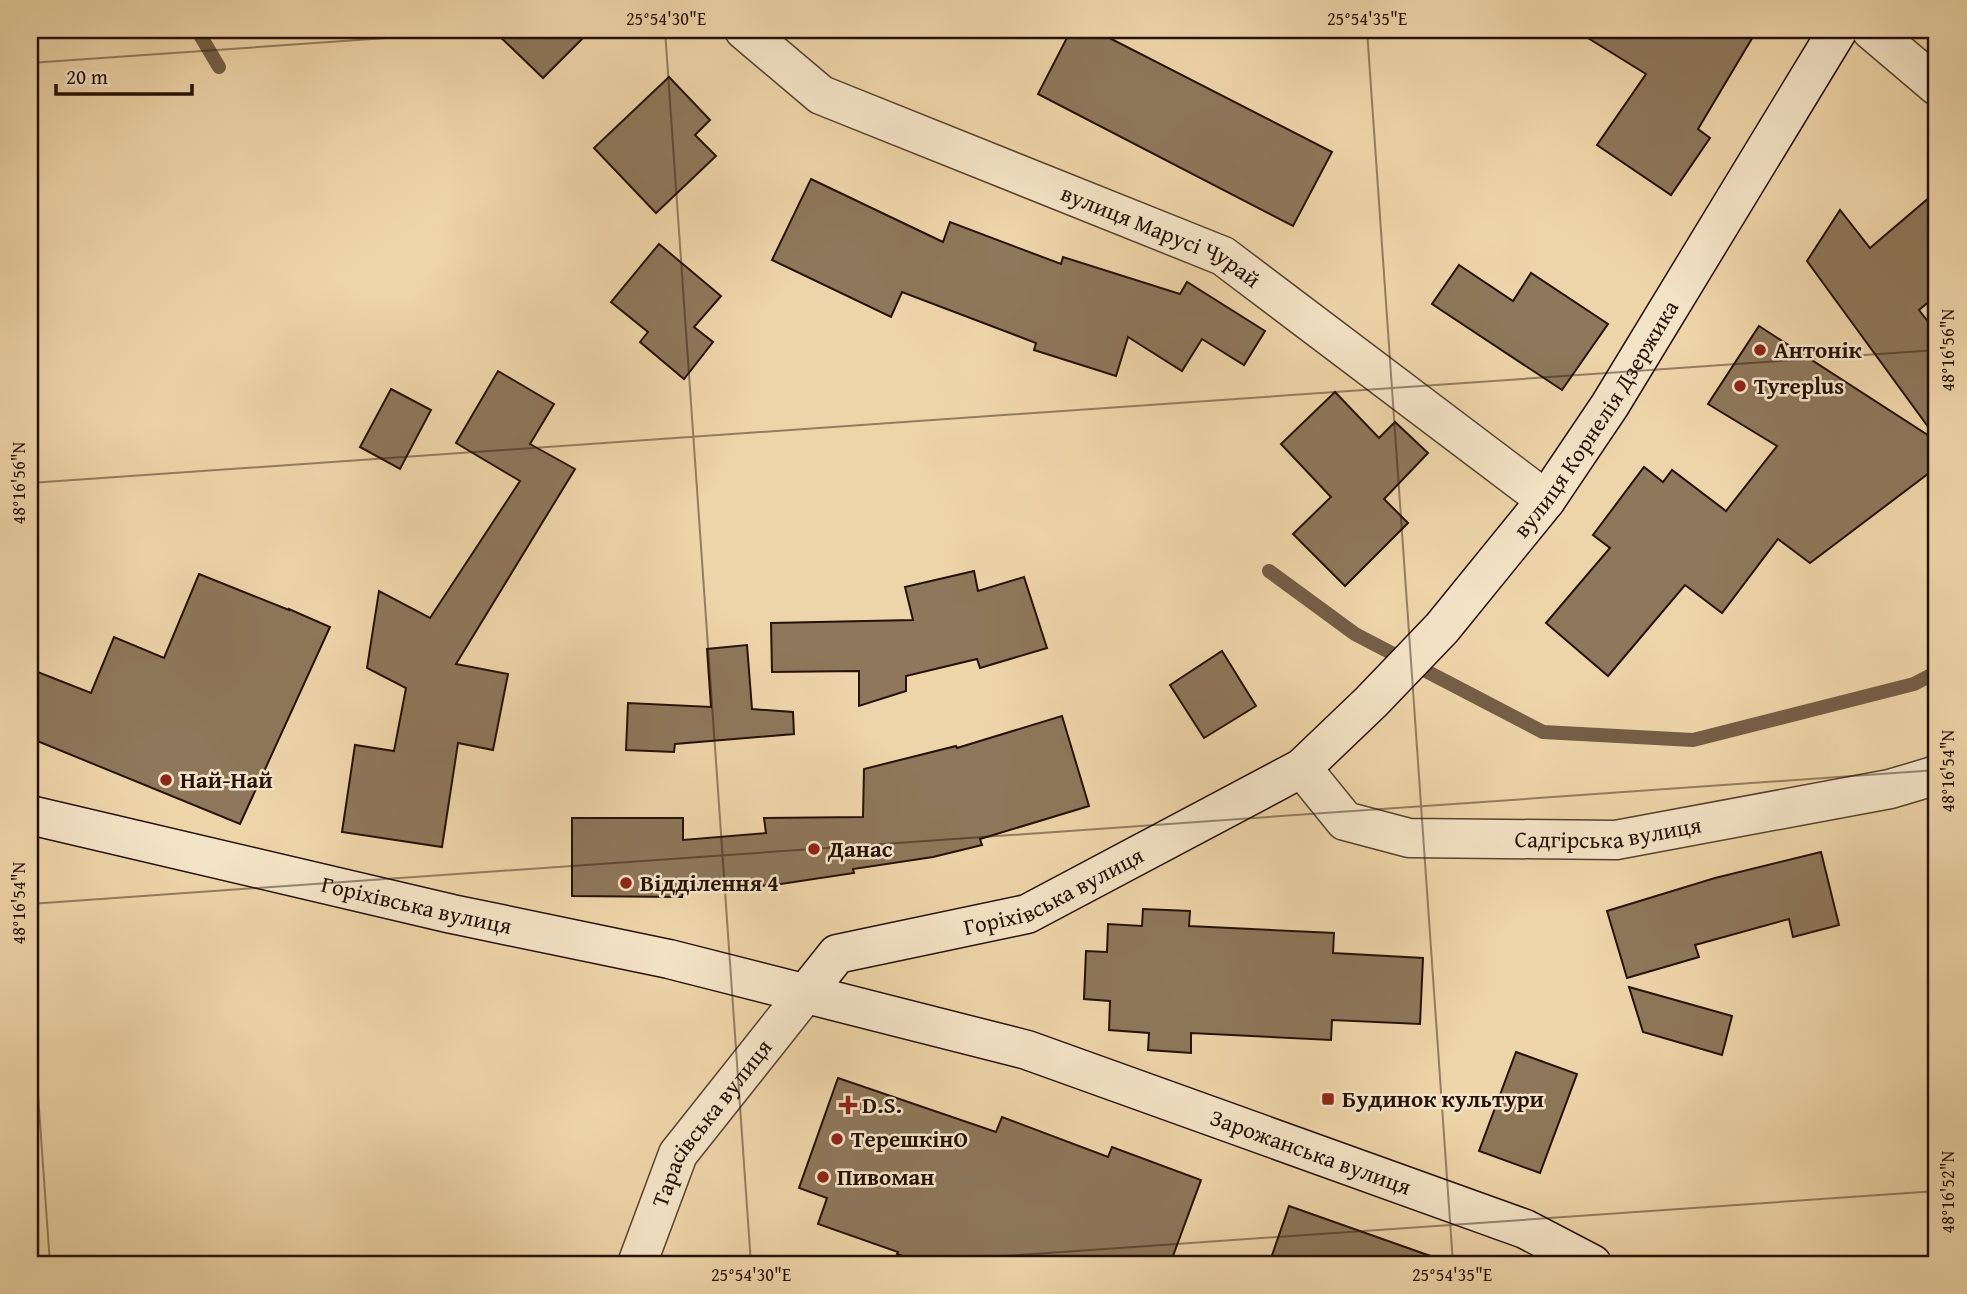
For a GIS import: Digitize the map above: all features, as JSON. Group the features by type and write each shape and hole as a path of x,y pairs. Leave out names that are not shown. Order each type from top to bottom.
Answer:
{"street":[{"name":"вулиця Марусі Чурай","path":"744,30 821,95 1223,256 1546,500"},
{"name":"вулиця Корнелія Дзержика","path":"1302,768 1371,702 1442,628 1546,500 1610,405 1838,30"},
{"path":"1871,30 1937,86"},
{"name":"Садгірська вулиця","path":"1302,768 1345,821 1409,838 1478,839 1616,840 1890,789 1937,775"},
{"name":"Горіхівська вулиця","path":"806,994 837,954 1027,914 1302,768"},
{"name":"Горіхівська вулиця","path":"30,815 452,914 669,959 1027,1050"},
{"name":"Тарасівська вулиця","path":"636,1264 678,1154 806,994"},
{"name":"Зарожанська вулиця","path":"1027,1050 1525,1229 1592,1264"}],"building":[{"path":"493,30 591,30 543,78"},
{"path":"1071,30 1094,30 1332,152 1293,226 1038,94"},
{"path":"1575,30 1757,30 1698,129 1710,138 1671,195 1597,145 1646,74"},
{"path":"669,77 710,120 695,135 716,156 656,213 594,148"},
{"path":"811,179 943,242 950,222 1061,264 1063,257 1180,294 1187,282 1265,331 1244,365 1202,339 1182,371 1128,337 1116,376 1034,350 1036,343 902,292 891,317 772,260"},
{"path":"1937,191 1937,295 1919,310 1937,333 1937,439 1807,261 1840,210 1870,248"},
{"path":"659,244 721,296 694,327 713,342 684,379 640,342 648,332 611,302"},
{"path":"1459,265 1513,301 1531,273 1608,324 1562,390 1432,304"},
{"path":"1759,326 1937,441 1937,467 1810,563 1778,539 1722,613 1685,585 1608,676 1546,623 1610,548 1593,535 1644,467 1663,482 1672,470 1726,511 1777,446 1708,404"},
{"path":"498,371 554,404 530,444 575,469 456,664 508,674 493,750 458,743 442,847 342,832 355,745 394,751 406,688 367,668 379,591 430,618 520,481 456,443"},
{"path":"391,389 431,410 400,469 360,447"},
{"path":"1335,392 1379,438 1395,422 1428,453 1384,499 1408,523 1345,586 1293,534 1331,497 1281,444"},
{"path":"974,571 978,591 1024,577 1047,648 980,668 977,659 906,676 906,691 859,706 859,671 772,672 771,623 913,620 905,587"},
{"path":"199,574 330,627 240,824 30,738 30,669 91,693 114,637 164,658"},
{"path":"747,645 752,709 793,712 794,734 675,744 674,752 626,750 628,703 711,707 707,649"},
{"path":"1222,651 1256,706 1204,738 1170,685"},
{"path":"1062,716 1089,806 980,839 982,845 933,857 853,869 854,873 774,885 683,891 682,897 572,896 572,818 683,818 683,840 766,833 764,818 863,817 864,769 956,746 957,748"},
{"path":"1821,852 1839,925 1793,937 1789,919 1695,945 1699,957 1627,978 1607,911 1715,878"},
{"path":"1143,909 1190,911 1189,926 1334,933 1333,953 1423,958 1420,1024 1332,1020 1331,1040 1191,1033 1191,1053 1148,1050 1149,1033 1109,1030 1110,1001 1084,999 1086,951 1107,952 1108,924 1142,926"},
{"path":"1629,987 1732,1016 1722,1055 1643,1032"},
{"path":"1516,1052 1577,1074 1540,1173 1479,1151"},
{"path":"838,1078 996,1132 1002,1117 1108,1157 1112,1147 1201,1180 1170,1264 924,1264 818,1224 827,1198 799,1188"},
{"path":"1289,1206 1439,1259 1438,1264 1269,1264"}],"waterway":[{"path":"197,30 219,67"},
{"path":"1269,571 1355,634 1543,732 1693,740 1914,684 1937,672"}],"place":[{"name":"Антонік","path":"1760,350"},
{"name":"Tyreplus","path":"1740,386"},
{"name":"Най-Най","path":"166,780"},
{"name":"Данас","path":"814,849"},
{"name":"Відділення 4","path":"626,883"},
{"name":"Будинок культури","path":"1328,1099"},
{"name":"D.S.","path":"848,1105"},
{"name":"ТерешкінО","path":"837,1139"},
{"name":"Пивоман","path":"823,1177"}]}
